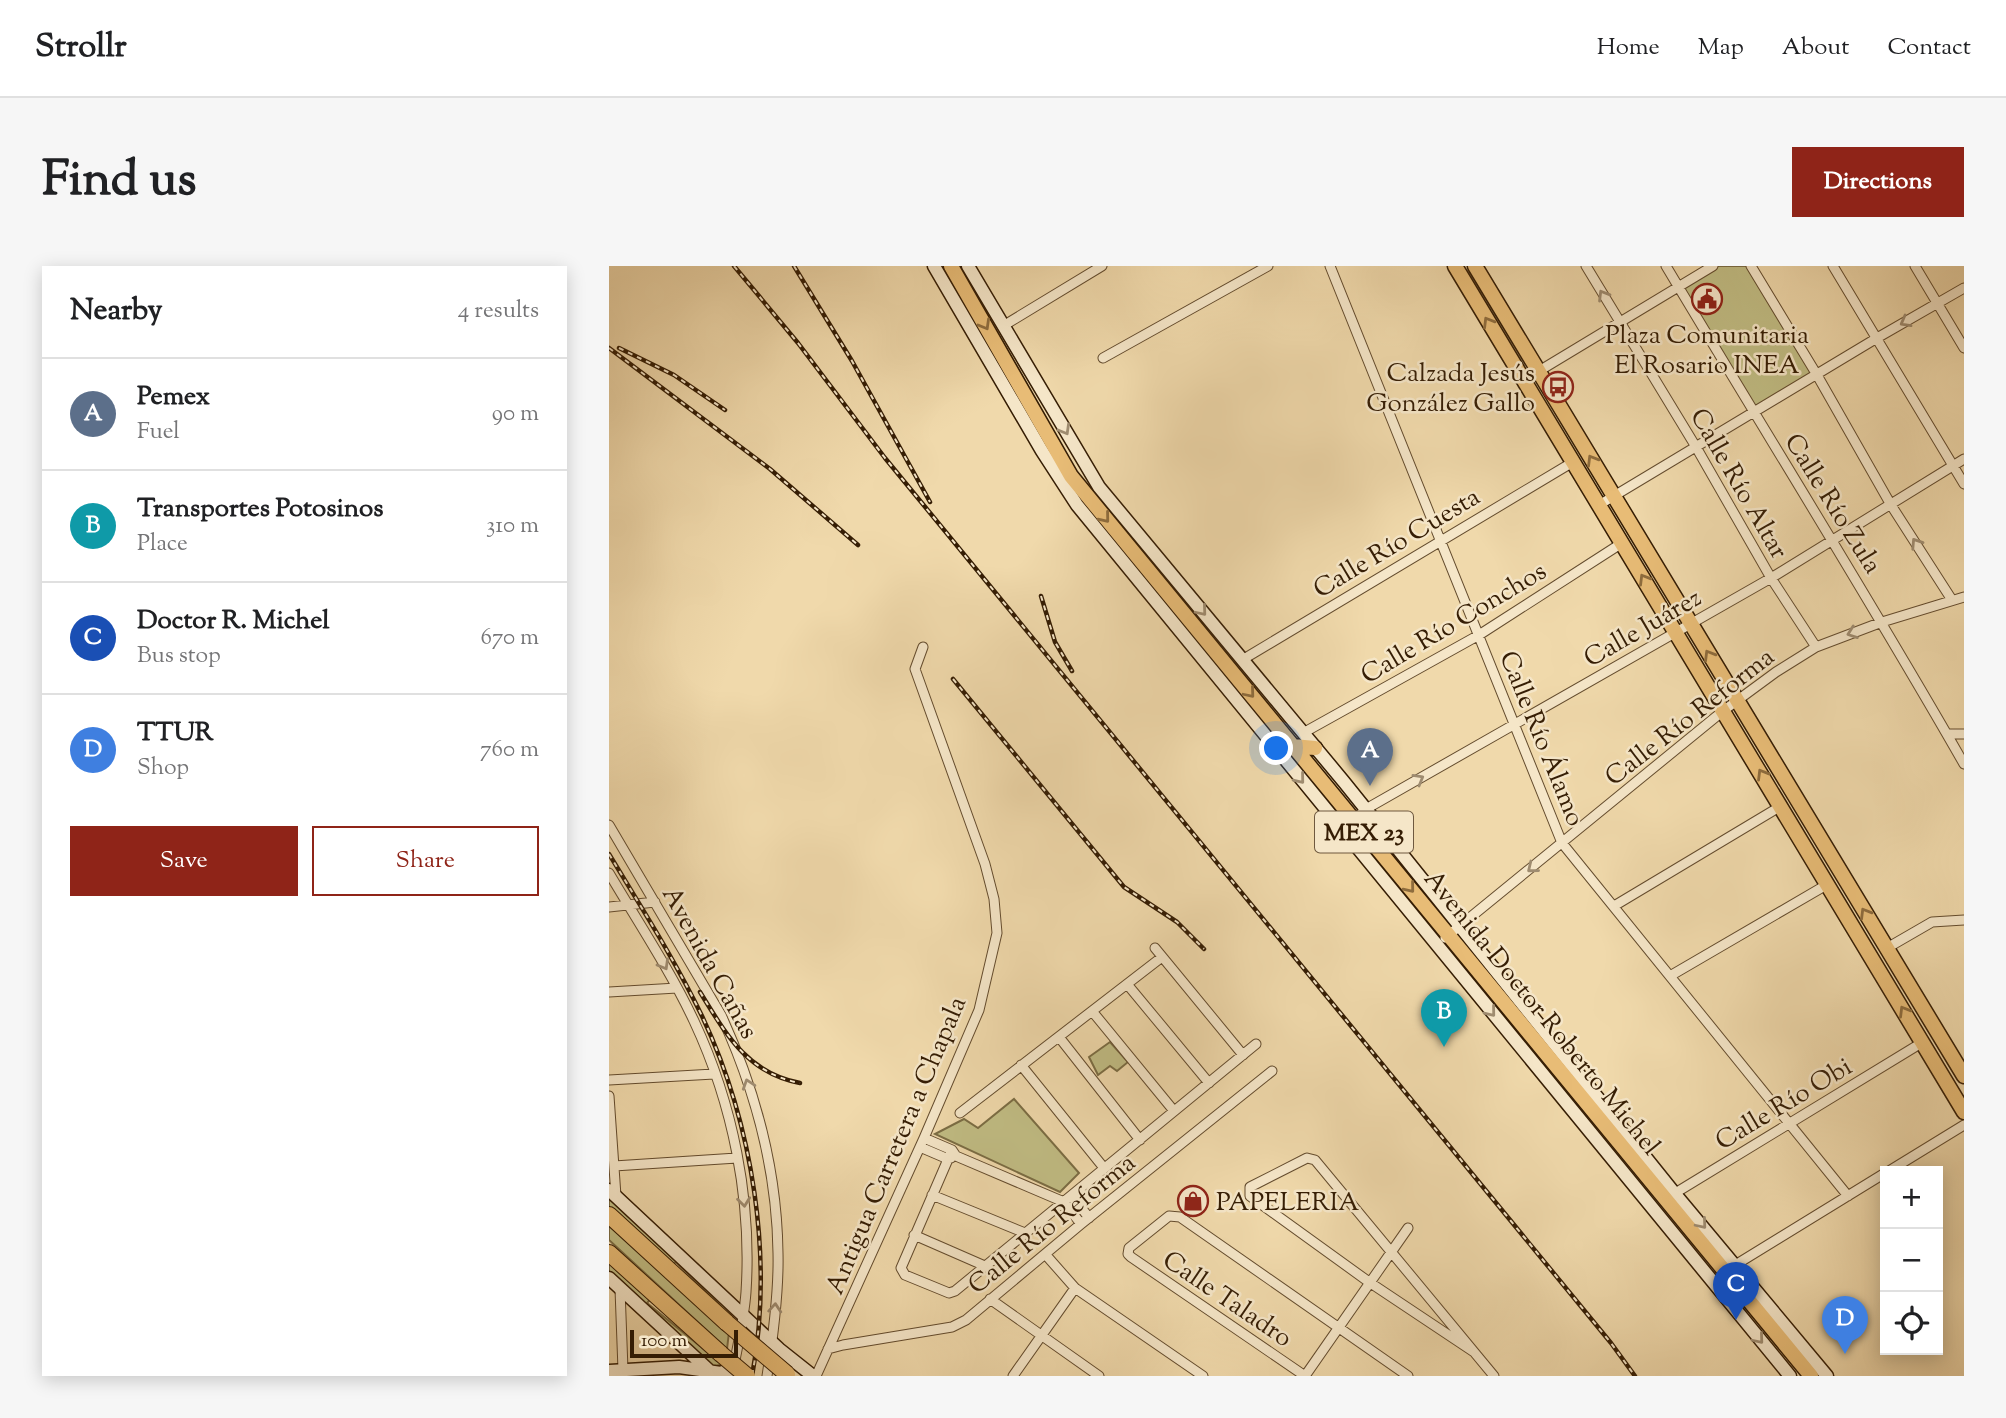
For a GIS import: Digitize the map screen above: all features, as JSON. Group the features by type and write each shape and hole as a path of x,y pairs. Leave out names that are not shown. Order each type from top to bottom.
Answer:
{"highway":[{"path":"609,1215 788,1375"},
{"path":"609,1253 721,1354 737,1373"}],"main road":[{"name":"Avenida Doctor Roberto Michel","path":"934,266 960,296 1026,398 1071,477 1342,831 1790,1376"},
{"name":"Avenida Doctor Roberto Michel","path":"951,266 960,296 1048,460 1077,505 1225,675 1293,746 1354,820 1455,930"},
{"name":"Avenida Doctor Roberto Michel","path":"968,266 1091,476 1366,809 1455,930 1670,1197 1827,1376"},
{"path":"1455,266 1964,1112"},
{"path":"1475,266 1964,1076"},
{"path":"1026,398 1041,390"},
{"path":"1293,746 1315,748"},
{"path":"1945,1079 1947,1048"},
{"path":"612,1193 772,1342 815,1376"},
{"name":"Avenida Doctor Roberto Michel","path":"1730,1268 1811,1376"},
{"path":"609,1278 711,1373"},
{"path":"609,1371 679,1367 711,1373 737,1373"}],"street":[{"path":"1003,326 1103,266"},
{"path":"1104,358 1268,266"},
{"name":"Calle Río Álamo","path":"1331,266 1562,843 1848,1196"},
{"name":"Calle Río Altar","path":"1586,266 1696,447 1771,578 1817,647"},
{"name":"Calle Río Zula","path":"1666,266 1753,413 1833,540 1964,764"},
{"path":"1539,371 1713,266"},
{"path":"1751,266 1817,374 1891,505 1952,600"},
{"path":"1833,266 1964,484"},
{"path":"1915,266 1964,348"},
{"path":"1599,505 1964,288"},
{"name":"Calle Juárez","path":"1342,831 1366,809 1771,578 1964,459"},
{"name":"Calle Río Cuesta","path":"1243,660 1573,462"},
{"name":"Calle Río Conchos","path":"1303,733 1479,635 1622,543"},
{"name":"Calle Río Reforma","path":"1436,946 1723,711 1776,672 1817,647 1882,622 1964,597"},
{"name":"Antigua Carretera a Chapala","path":"815,1376 922,1143 979,1010 997,933 997,916 985,864 915,669 923,647"},
{"path":"1947,734 1964,734"},
{"path":"1614,906 1781,806"},
{"name":"Avenida Cañas","path":"609,825 722,1015 757,1110 774,1202 778,1254 767,1376"},
{"name":"Avenida Cañas","path":"609,873 695,1023 730,1126 744,1202 748,1250 737,1373"},
{"path":"1670,976 1828,884"},
{"path":"609,907 655,902"},
{"path":"1887,948 1932,922 1964,920"},
{"path":"1155,948 1243,1055"},
{"path":"960,1113 1162,957"},
{"path":"1127,984 1209,1083"},
{"path":"609,992 677,988"},
{"path":"1092,1011 1174,1111"},
{"path":"1059,1037 1140,1139"},
{"name":"Calle Río Obi","path":"1670,1197 1923,1042"},
{"path":"952,1155 901,1268 905,1275 945,1292 952,1292 985,1266 1256,1044"},
{"path":"1021,1065 1104,1168"},
{"name":"Calle Río Reforma","path":"828,1349 958,1325 1272,1071"},
{"path":"609,1080 714,1074"},
{"path":"609,1096 614,1166 612,1193"},
{"path":"1897,1166 1964,1125"},
{"path":"922,1143 1068,1198 1085,1221"},
{"path":"614,1166 737,1158"},
{"path":"1474,1352 1369,1282 1250,1196 1252,1185 1307,1158 1313,1158 1494,1376"},
{"path":"1730,1268 1880,1176"},
{"path":"932,1195 1025,1233"},
{"name":"Calle Taladro","path":"1305,1376 1128,1254 1129,1248 1169,1216 1175,1215 1339,1327"},
{"path":"1305,1376 1408,1228"},
{"path":"914,1235 985,1266"},
{"path":"1045,1254 1075,1288 1203,1376"},
{"path":"1013,1376 1075,1288"},
{"path":"620,1289 624,1370"},
{"path":"990,1299 1099,1376"},
{"path":"1339,1327 1408,1376"}],"shaded area":[{"path":"1717,266 1749,266 1814,374 1754,410 1681,287"},
{"path":"1110,1042 1128,1062 1117,1071 1110,1066 1098,1075 1089,1057"},
{"path":"1014,1099 1079,1173 1060,1192 935,1134 964,1119 978,1128"},
{"path":"609,1195 732,1310 731,1317 676,1262 672,1265 609,1207"},
{"path":"609,1220 729,1332 727,1349 609,1240"},
{"path":"609,1258 652,1297 647,1303 722,1364 714,1367 609,1272"}],"railway":[{"path":"734,266 798,343 885,458 1611,1343 1635,1376"},
{"path":"794,266 852,361 930,502"},
{"path":"609,348 770,469 858,545"},
{"path":"619,348 674,375 725,410"},
{"path":"1041,596 1055,642 1072,671"},
{"path":"953,679 1124,887 1177,922 1204,949"},
{"path":"609,854 692,995 720,1058 734,1101 746,1147 759,1239 761,1286 752,1376"},
{"path":"700,992 729,1037 752,1061 782,1078 800,1083"}],"place":[{"name":"Plaza Comunitaria El Rosario INEA","path":"1707,299"},
{"name":"Calzada Jesús González Gallo","path":"1558,387"},
{"name":"Pemex","path":"1370,786"},
{"name":"Transportes Potosinos","path":"1444,1047"},
{"name":"PAPELERIA","path":"1193,1201"},
{"name":"Doctor R. Michel","path":"1736,1320"},
{"name":"TTUR","path":"1845,1354"}]}
